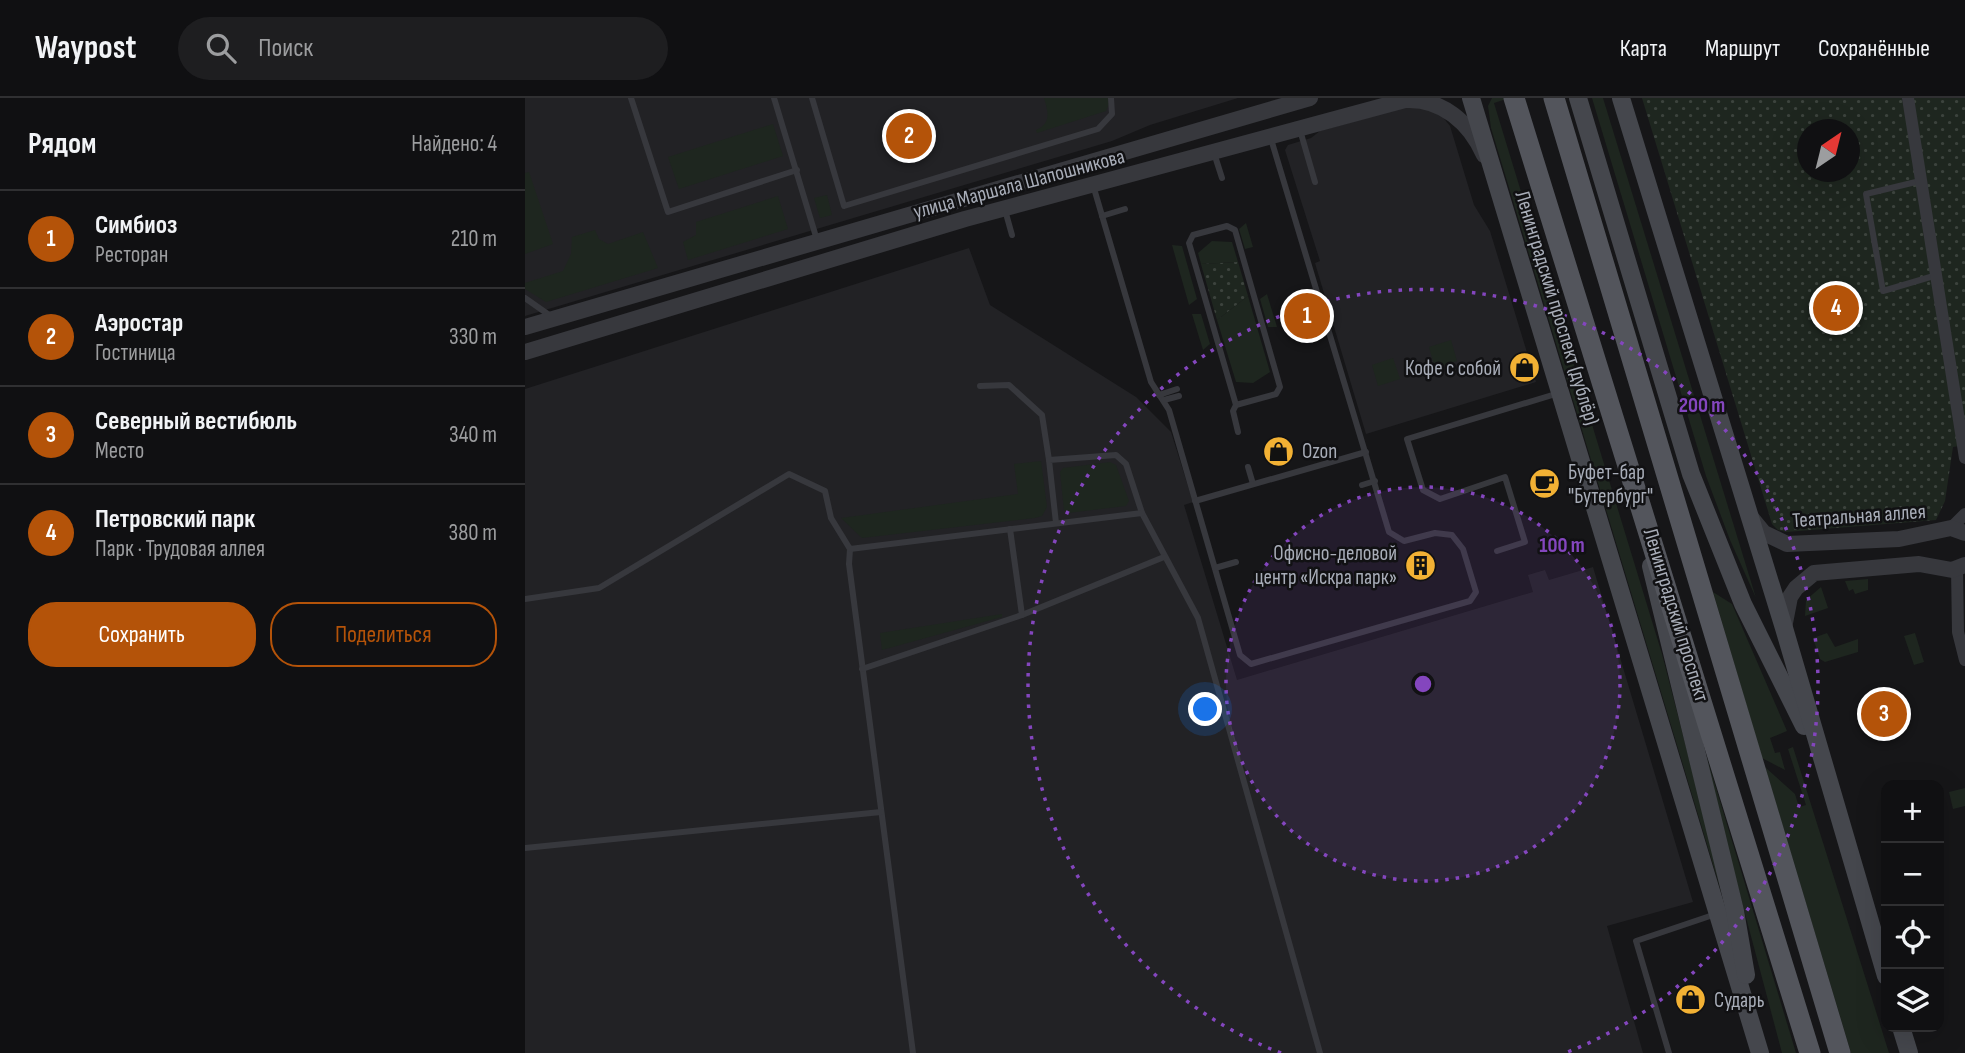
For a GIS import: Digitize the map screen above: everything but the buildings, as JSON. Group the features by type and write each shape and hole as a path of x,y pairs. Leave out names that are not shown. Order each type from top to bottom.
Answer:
{"main road":[{"name":"Ленинградский проспект","path":"1514,98 1639,494 1810,1053"},
{"name":"Ленинградский проспект","path":"1554,98 1840,1053"},
{"path":"1578,98 1691,474 1743,604 1823,764"},
{"path":"1621,98 1784,628 1884,969"},
{"name":"Ленинградский проспект (дублёр)","path":"1475,103 1493,176 1759,1052"},
{"path":"1639,494 1656,594 1735,911 1759,1052"},
{"path":"1903,1032 1909,1053"}],"street":[{"name":"улица Маршала Шапошникова","path":"525,327 1303,99"},
{"path":"1906,99 1965,458"},
{"name":"улица Маршала Шапошникова","path":"525,352 1004,208 1405,100 1425,100 1444,107 1463,123 1481,148 1493,176"},
{"name":"Театральная аллея","path":"1749,514 1764,533 1787,544 1899,538 1955,529"},
{"path":"1940,566 1932,556 1931,548 1955,529 1965,514"},
{"path":"1784,628 1790,597 1804,579 1814,573 1885,566 1961,567 1958,632 1965,660"}],"lane":[{"path":"631,98 668,212 797,170"},
{"path":"773,98 818,243"},
{"path":"812,98 844,206 1098,129 1112,114 1111,98"},
{"path":"1300,129 1315,182"},
{"path":"1093,185 1151,382 1161,398 1195,501 1240,655 1251,664 1472,600 1476,592 1460,542 1452,535 1440,532 1404,541 1396,539 1389,532 1271,137"},
{"path":"1214,152 1221,178"},
{"path":"1920,181 1866,194 1883,291 1937,275"},
{"path":"1004,208 1012,235"},
{"path":"1102,216 1125,209"},
{"path":"1236,405 1276,394 1280,387 1235,230 1227,226 1193,235 1189,243 1236,405 1233,411 1238,432"},
{"path":"525,298 555,319"},
{"path":"980,386 1009,385 1042,415 1056,523"},
{"path":"1497,551 1525,542 1505,477 1440,499 1423,490 1407,439 1559,392"},
{"path":"1161,398 1178,393"},
{"path":"1195,501 1366,452"},
{"path":"1049,460 1116,454 1126,464 1142,513 1198,618 1320,1053"},
{"path":"1248,467 1253,484"},
{"path":"525,599 599,588 789,474 825,491 831,518 850,549 849,564 862,669 913,1053"},
{"path":"1362,485 1375,481"},
{"path":"850,549 1142,513"},
{"path":"1010,529 1023,615"},
{"path":"862,669 1023,615 1164,557"},
{"path":"1215,568 1236,562"},
{"path":"525,848 881,813"},
{"path":"1669,1053 1636,941 1717,914"}],"shaded area":[{"path":"525,98 1238,98 1150,125 1112,141 525,316"},
{"path":"1044,98 1108,98 1109,104 1106,111 1037,133 1036,130 1047,120"},
{"path":"1492,98 1509,98 1494,103 1662,654 1723,890 1721,891 1491,128 1488,106"},
{"path":"1592,98 1603,98 1756,598 1706,476"},
{"path":"1642,98 1965,98 1965,445 1953,447 1945,501 1936,520 1786,532 1778,530 1772,524"},
{"path":"1414,105 1441,115 1450,126 1474,205 1490,231 1536,382 1366,434 1315,263 1320,261 1285,150 1288,145 1311,138 1320,131"},
{"path":"773,124 783,156 679,189 668,157"},
{"path":"529,172 553,244 525,254 525,173"},
{"path":"827,195 832,215 820,218 814,198"},
{"path":"778,196 788,229 688,260 683,242 696,235 696,222"},
{"path":"1246,223 1253,247 1245,249 1239,229"},
{"path":"595,230 599,239 608,244 643,232 658,268 546,302 525,289 525,283 563,271 571,254 572,237"},
{"path":"1212,241 1232,242 1238,262 1201,264 1198,253"},
{"path":"1172,245 1182,246 1197,299 1189,305"},
{"path":"969,248 990,305 1136,397 1171,432 1193,502 1184,505 1237,680 1533,592 1528,575 1545,570 1549,580 1593,567 1693,902 1607,926 1643,1053 525,1053 525,389"},
{"path":"1238,262 1248,296 1217,320 1201,264"},
{"path":"1267,294 1277,327 1268,327 1260,299"},
{"path":"1248,296 1270,372 1253,383 1236,382 1217,320"},
{"path":"1192,314 1201,314 1210,344 1203,350"},
{"path":"1451,340 1457,361 1435,368 1429,347"},
{"path":"1393,358 1400,379 1378,386 1372,365"},
{"path":"1041,461 1047,507 1042,516 1035,518 862,538 841,518 1018,494 1014,464"},
{"path":"1110,462 1116,465 1129,501 1126,506 1068,513 1064,510 1060,472 1063,468"},
{"path":"1868,579 1868,590 1855,594 1853,589 1849,591 1845,581"},
{"path":"1821,587 1828,608 1805,616 1806,600"},
{"path":"1713,592 1732,604 1787,731 1770,738 1775,753 1780,752 1785,770 1762,758"},
{"path":"1002,614 1002,617 882,650 880,633"},
{"path":"1827,633 1835,647 1858,639 1858,652 1825,662 1820,659 1813,638"},
{"path":"1915,633 1924,662 1914,665 1904,636"},
{"path":"1793,747 1889,1053 1851,1053 1765,767 1795,794 1799,807 1806,805 1788,749"},
{"path":"1707,758 1796,1053 1782,1053 1704,759"},
{"path":"1965,788 1965,806 1953,809 1949,792"}],"place":[{"name":"Аэростар","path":"909,136"},
{"name":"Петровский парк","path":"1836,308"},
{"name":"Симбиоз","path":"1307,316"},
{"name":"Кофе с собой","path":"1524,368"},
{"name":"Ozon","path":"1279,451"},
{"name":"Буфет-бар \"Бутербург\"","path":"1545,484"},
{"name":"Офисно-деловой центр «Искра парк»","path":"1420,565"},
{"name":"Cеверный вестибюль","path":"1884,714"},
{"name":"Сударь","path":"1691,1000"}]}
